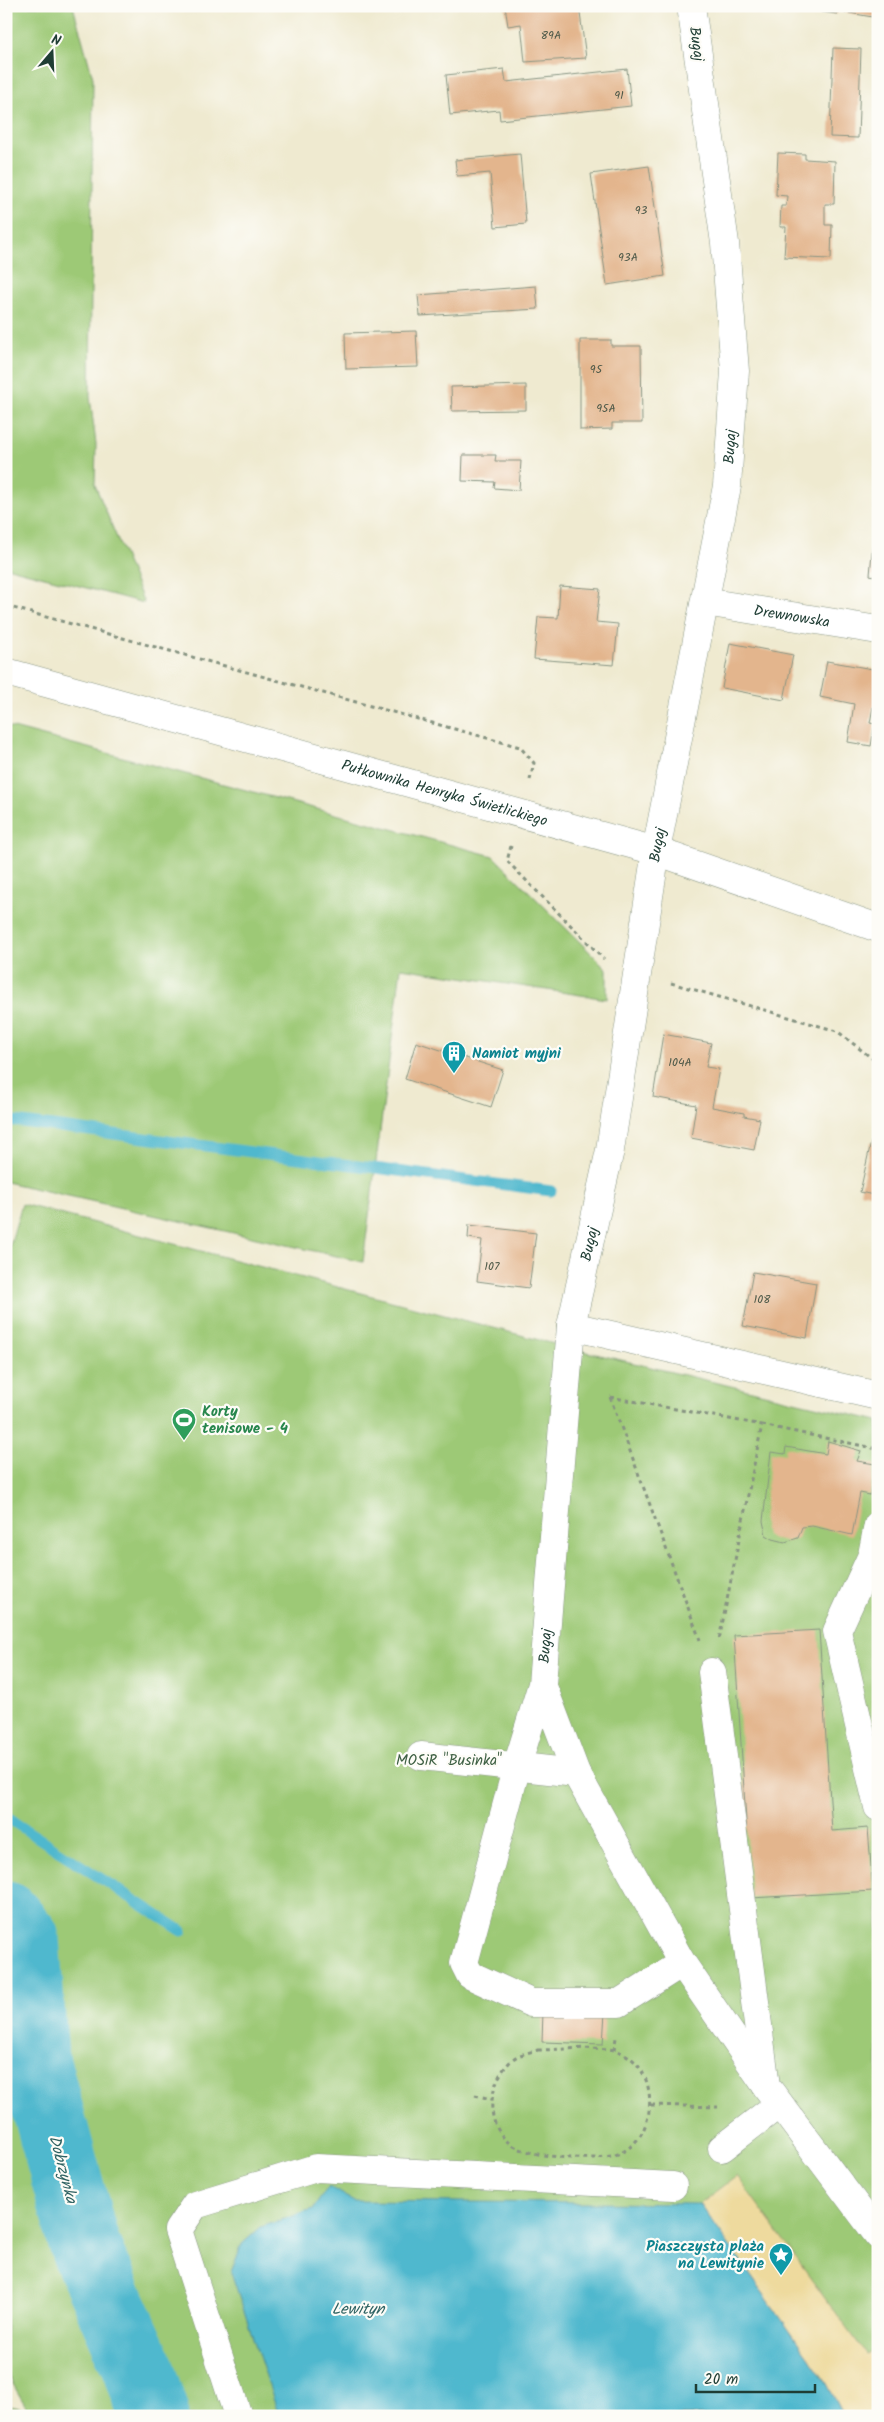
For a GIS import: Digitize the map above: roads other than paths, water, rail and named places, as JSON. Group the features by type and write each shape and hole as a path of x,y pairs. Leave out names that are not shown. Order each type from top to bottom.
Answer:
{"street":[{"name":"Bugaj","path":"542,1684 571,1326 610,1150 639,973 656,851 726,486 735,371 725,243 691,6"},
{"name":"Drewnowska","path":"705,602 878,630"},
{"name":"Pułkownika Henryka Świetlickiego","path":"6,672 656,851 878,928"},
{"path":"571,1326 878,1396"},
{"path":"878,1525 872,1555 837,1631 878,1808"},
{"path":"712,1672 773,2099"},
{"path":"542,1684 517,1766 464,1963 470,1975 531,2003 620,2003 682,1963"},
{"path":"542,1684 576,1773 682,1963 773,2099 878,2235"},
{"path":"421,1756 576,1773"},
{"path":"722,2148 773,2099"},
{"path":"238,2416 178,2230 195,2205 316,2168 673,2186"}],"water":[{"name":"Lewityn","path":"329,2186 354,2201 700,2204 826,2382 844,2416 279,2416 231,2272 242,2244 261,2227 313,2209"}],"waterway":[{"path":"6,1120 551,1191"},
{"path":"6,1817 182,1931"},
{"name":"Dobrzynka","path":"6,1917 24,1938 33,2056 85,2247 138,2366 154,2416"}],"place":[{"name":"Namiot myjni","path":"454,1074"},
{"name":"Korty tenisowe - 4","path":"184,1441"},
{"name":"Piaszczysta plaża na Lewitynie","path":"781,2276"}],"park label":[{"name":"MOSiR \"Businka\"","path":"449,1760"}]}
